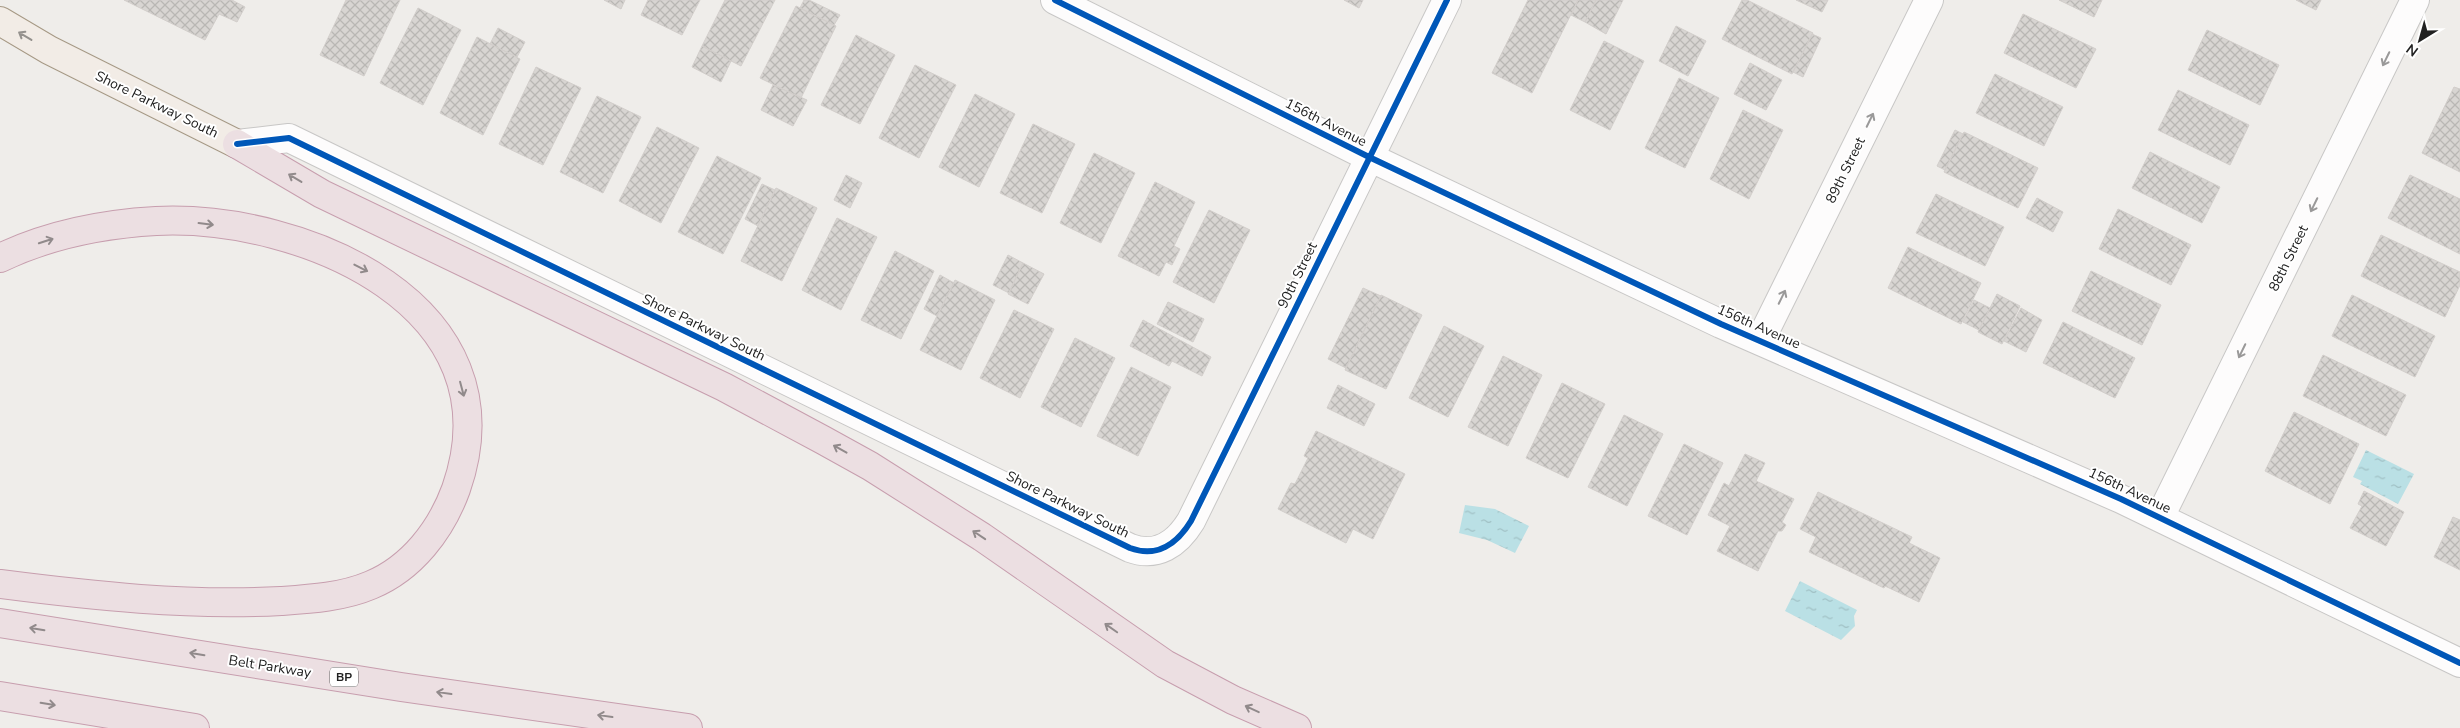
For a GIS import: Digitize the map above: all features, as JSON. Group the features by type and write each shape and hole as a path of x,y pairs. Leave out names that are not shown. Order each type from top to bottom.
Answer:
{"highway":[{"path":"237,144 330,198 717,383 823,440 870,466 982,537 1165,664 1233,700 1297,728"},
{"path":"0,258 44,241 79,231 157,221 194,222 234,227 266,233 328,253 387,283 424,316 452,359 463,391 468,430 466,455 459,479 440,523 427,542 393,574 364,588 342,594 294,600 220,602 78,594 0,584"},
{"name":"Belt Parkway","path":"0,623 401,687 688,728"},
{"path":"0,696 195,728"}],"main road":[{"path":"0,6 3,0"},
{"name":"Shore Parkway South","path":"0,21 49,50 237,144"}],"street":[{"name":"156th Avenue","path":"1055,0 1370,157 1760,341 2160,517 2460,663"},
{"name":"90th Street","path":"1159,551 1177,540 1191,522 1447,0"},
{"name":"89th Street","path":"1760,341 1929,0"},
{"name":"88th Street","path":"2160,517 2415,0"},
{"name":"Shore Parkway South","path":"237,144 289,138 1130,548 1140,552 1159,551"}],"water":[{"path":"2366,450 2414,474 2398,504 2360,484 2362,481 2353,477"},
{"path":"1465,505 1495,509 1529,526 1515,553 1487,540 1459,533"},
{"path":"1800,581 1857,610 1854,616 1855,626 1841,640 1785,611"}],"building":[{"path":"124,0 232,0 245,7 237,22 219,14 205,40"},
{"path":"346,0 400,0 364,76 320,55"},
{"path":"604,0 625,0 621,9"},
{"path":"648,0 700,0 682,35 641,15"},
{"path":"725,0 775,0 741,66 702,46"},
{"path":"804,0 809,0 840,15 834,25 800,8"},
{"path":"1344,0 1363,0 1359,8"},
{"path":"1528,0 1578,0 1532,93 1492,73"},
{"path":"1578,0 1596,0 1585,22 1571,15"},
{"path":"1596,0 1623,0 1606,34 1585,22"},
{"path":"1742,0 1747,0 1813,33 1792,74 1722,39"},
{"path":"1796,0 1828,0 1822,12"},
{"path":"2059,0 2102,0 2094,17"},
{"path":"2296,0 2321,0 2316,10"},
{"path":"796,6 836,26 801,98 760,78"},
{"path":"418,8 461,30 423,105 380,83"},
{"path":"2023,14 2096,49 2076,88 2004,53"},
{"path":"1676,26 1706,41 1688,76 1659,61"},
{"path":"498,28 525,42 517,57 490,44"},
{"path":"2207,30 2279,65 2260,105 2188,70"},
{"path":"1812,34 1821,38 1803,77 1793,72"},
{"path":"856,35 895,55 860,124 821,105"},
{"path":"477,37 520,59 483,135 440,113"},
{"path":"1604,41 1644,61 1610,130 1570,110"},
{"path":"702,46 731,61 721,82 692,67"},
{"path":"1750,63 1782,80 1766,110 1734,94"},
{"path":"915,65 956,85 919,158 879,138"},
{"path":"536,67 581,88 543,165 499,144"},
{"path":"1995,74 2063,107 2044,146 1976,113"},
{"path":"1679,78 1719,98 1685,168 1645,148"},
{"path":"773,85 807,100 793,126 761,110"},
{"path":"2454,87 2460,89 2460,172 2422,153"},
{"path":"2178,90 2249,125 2230,165 2158,130"},
{"path":"975,94 1015,114 979,187 939,167"},
{"path":"597,96 641,117 603,193 560,172"},
{"path":"1743,110 1783,130 1749,199 1710,179"},
{"path":"1033,124 1075,144 1042,213 1000,193"},
{"path":"657,127 699,148 661,223 619,201"},
{"path":"1955,130 1963,134 1945,170 1937,166"},
{"path":"1964,132 2038,168 2018,208 1944,172"},
{"path":"2150,152 2220,187 2202,223 2132,188"},
{"path":"1094,153 1135,173 1101,243 1060,223"},
{"path":"717,156 761,178 723,254 678,232"},
{"path":"846,175 862,183 850,208 834,200"},
{"path":"2410,175 2460,199 2460,254 2388,218"},
{"path":"1155,182 1195,202 1174,246 1180,249 1172,265 1166,262 1159,276 1118,256"},
{"path":"762,184 775,190 758,226 745,219"},
{"path":"776,188 817,208 782,281 741,261"},
{"path":"1936,194 2004,227 1985,266 1916,233"},
{"path":"2037,198 2063,212 2053,232 2026,218"},
{"path":"2118,209 2191,245 2171,285 2099,249"},
{"path":"1209,210 1250,230 1214,303 1173,282"},
{"path":"837,218 877,237 841,310 802,290"},
{"path":"2381,235 2460,272 2460,285 2445,317 2361,276"},
{"path":"1908,247 1981,283 1961,324 1888,288"},
{"path":"895,251 934,271 901,339 861,320"},
{"path":"1008,255 1023,263 1009,293 993,285"},
{"path":"1023,263 1044,274 1028,304 1008,294"},
{"path":"2091,271 2161,305 2142,345 2072,311"},
{"path":"940,275 954,283 937,316 924,309"},
{"path":"955,280 995,300 961,370 920,350"},
{"path":"1363,288 1381,296 1346,368 1328,359"},
{"path":"1997,294 2020,306 2002,344 1978,332"},
{"path":"1381,295 1422,315 1386,389 1345,370"},
{"path":"2352,295 2435,336 2415,377 2332,336"},
{"path":"1974,300 1990,308 1979,330 1963,322"},
{"path":"1168,302 1204,319 1193,342 1157,324"},
{"path":"2021,308 2042,320 2026,352 2004,341"},
{"path":"1014,310 1054,329 1020,398 980,378"},
{"path":"1143,320 1211,357 1202,376 1172,361 1169,366 1130,346"},
{"path":"2063,322 2135,358 2115,398 2043,363"},
{"path":"1444,326 1484,346 1448,417 1409,398"},
{"path":"1075,338 1115,358 1081,427 1041,407"},
{"path":"2323,355 2406,395 2386,436 2303,396"},
{"path":"1503,356 1542,375 1508,446 1468,427"},
{"path":"1131,367 1171,387 1138,456 1097,436"},
{"path":"1562,383 1605,404 1568,478 1526,458"},
{"path":"1338,385 1375,404 1364,426 1327,408"},
{"path":"2294,412 2359,444 2330,504 2265,471"},
{"path":"1624,415 1663,434 1627,506 1588,487"},
{"path":"1316,431 1405,474 1373,539 1353,529 1346,543 1278,509 1291,483 1295,484 1308,458 1304,456"},
{"path":"1684,444 1723,463 1687,535 1648,516"},
{"path":"1745,454 1765,463 1756,481 1794,499 1782,522 1786,525 1782,531 1778,531 1758,571 1717,551 1730,526 1708,515 1724,483 1729,486"},
{"path":"2364,491 2404,512 2386,546 2350,528 2362,506 2358,504"},
{"path":"1818,492 1912,537 1909,543 1940,558 1919,602 1885,586 1884,588 1809,552 1816,537 1800,529"},
{"path":"2453,517 2460,520 2460,570 2434,557"}],"cycle path":[{"path":"1055,0 1369,157 1721,324 2121,499 2460,663"},
{"path":"237,144 289,138 1130,548 1149,551 1157,550 1173,542 1191,521 1447,0"}]}
